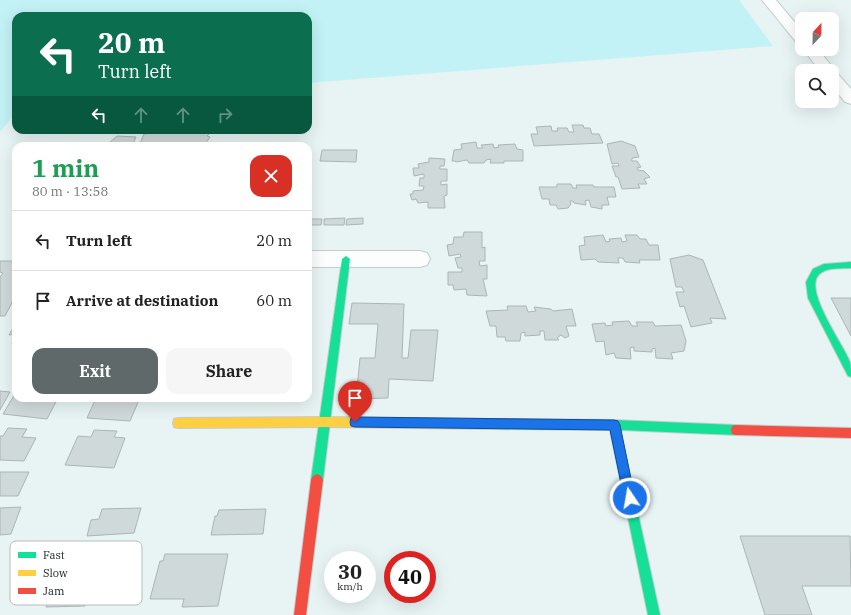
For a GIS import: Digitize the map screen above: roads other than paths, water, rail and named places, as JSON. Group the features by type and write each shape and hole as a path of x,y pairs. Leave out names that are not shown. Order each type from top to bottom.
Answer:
{"street":[{"path":"769,0 795,32"},
{"path":"816,56 822,64"},
{"path":"839,85 851,100"},
{"path":"312,259 420,259"},
{"path":"300,615 346,259"},
{"path":"851,264 827,266 816,271 810,282 812,298 851,373"},
{"path":"178,423 325,422 614,425 845,434 851,433"},
{"path":"614,425 654,615"}]}
